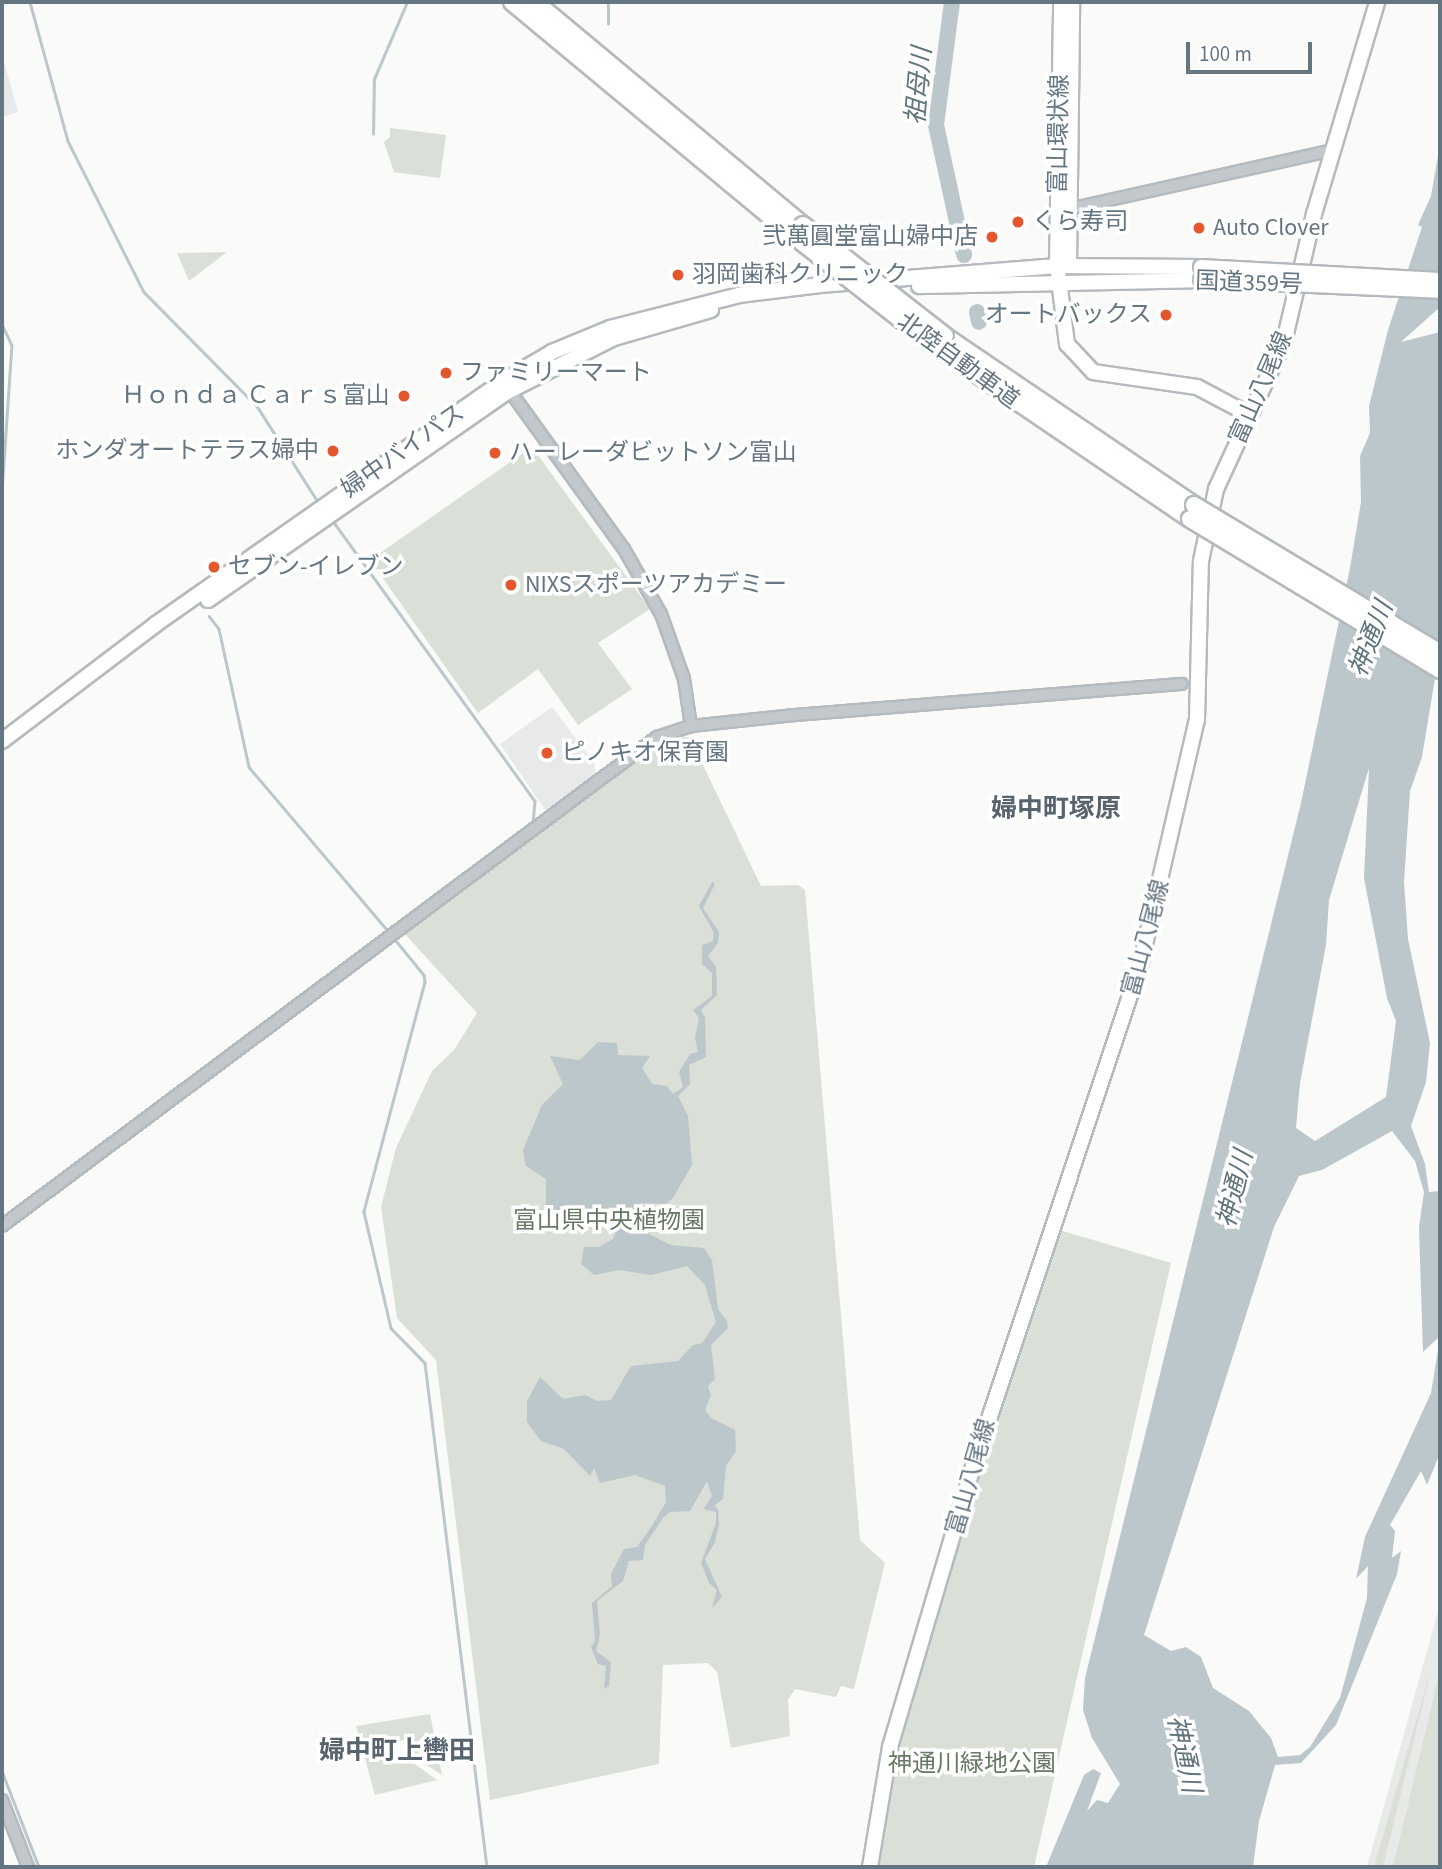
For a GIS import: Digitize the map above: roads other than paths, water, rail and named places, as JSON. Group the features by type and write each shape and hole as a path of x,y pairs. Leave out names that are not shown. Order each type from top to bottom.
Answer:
{"highway":[{"name":"北陸自動車道","path":"512,2 533,10 694,135 798,230"},
{"name":"北陸自動車道","path":"533,10 692,154 798,230 938,339 1192,512 1440,670"},
{"name":"北陸自動車道","path":"1192,512 1440,653"}],"main road":[{"name":"富山環状線","path":"1061,2 1063,277"},
{"name":"富山環状線","path":"1063,277 1069,209 1072,2"},
{"name":"富山八尾線","path":"870,1867 891,1747 973,1467 1140,966 1197,720 1201,561 1216,489 1248,414 1284,342 1332,150 1377,2"},
{"name":"国道359号","path":"1063,277 1201,274 1440,280"},
{"name":"国道359号","path":"1201,274 1440,290"},
{"name":"婦中バイパス","path":"2,741 156,624 506,386 614,338 741,302 905,286 1063,277"},
{"path":"1063,277 1067,344 1093,372 1197,387 1248,414"},
{"name":"婦中バイパス","path":"2,753 157,634 506,386"}],"street":[{"path":"1069,209 1332,150"},
{"path":"506,386 624,550 661,614 684,679 691,726"},
{"path":"2,1226 657,737 691,726 1182,684"},
{"path":"2,1800 28,1867"}],"water":[{"name":"神通川","path":"1440,144 1440,307 1401,342 1440,332 1440,648 1422,757 1410,791 1404,882 1408,939 1430,1043 1426,1082 1411,1126 1425,1164 1429,1192 1440,1191 1440,1336 1423,1352 1419,1227 1424,1192 1415,1161 1392,1131 1322,1170 1299,1176 1274,1227 1144,1635 1171,1651 1186,1647 1201,1657 1213,1688 1249,1711 1271,1738 1278,1757 1300,1755 1310,1747 1340,1698 1367,1598 1368,1566 1356,1579 1365,1537 1431,1393 1440,1338 1440,1453 1427,1485 1421,1471 1390,1525 1395,1531 1392,1558 1401,1551 1397,1574 1336,1725 1301,1763 1275,1765 1259,1821 1253,1867 1046,1867 1084,1775 1093,1769 1101,1773 1087,1811 1097,1800 1108,1803 1120,1784 1092,1738 1083,1710 1085,1678 1301,803 1350,568 1361,502 1360,456 1370,433 1369,406 1388,330 1422,227 1418,225 1431,196","holes":["1369,768 1364,878 1387,998 1396,1021 1386,1097 1315,1141 1296,1128 1300,1083 1326,945 1329,900"]},
{"path":"712,882 715,884 703,908 719,932 718,943 708,956 716,967 717,995 701,1010 705,1017 706,1057 689,1065 690,1084 678,1096 688,1116 692,1165 673,1198 666,1204 641,1203 637,1214 641,1229 649,1234 671,1245 704,1248 712,1260 718,1309 727,1321 728,1328 711,1345 715,1379 708,1386 711,1395 705,1410 711,1418 735,1430 736,1451 726,1466 723,1499 714,1506 718,1509 719,1524 715,1542 705,1559 722,1597 712,1608 717,1590 709,1583 701,1563 716,1523 716,1512 703,1509 712,1496 707,1481 690,1511 670,1512 663,1518 645,1545 643,1560 629,1561 623,1581 597,1601 600,1635 596,1651 611,1662 609,1686 604,1689 606,1666 598,1664 591,1647 595,1641 592,1603 612,1586 611,1574 624,1549 637,1547 650,1529 666,1502 665,1486 635,1475 600,1483 594,1468 590,1476 564,1449 541,1441 527,1422 527,1401 540,1377 563,1399 585,1395 597,1401 611,1400 631,1366 678,1361 693,1345 702,1343 716,1322 705,1285 687,1266 651,1275 619,1270 594,1275 581,1264 584,1247 599,1247 613,1239 617,1229 598,1212 559,1218 546,1208 546,1179 526,1166 523,1150 542,1105 563,1084 550,1056 580,1060 598,1042 617,1043 618,1055 650,1056 642,1068 652,1084 667,1086 673,1094 683,1087 679,1072 690,1054 698,1052 695,1038 699,1018 693,1010 712,996 712,973 702,964 702,945 713,941 714,933 699,906"}],"waterway":[{"path":"30,2 68,141 144,292 257,406 320,505"},
{"path":"373,134 374,79 407,2"},
{"path":"608,2 608,24"},
{"name":"祖母川","path":"952,2 936,125 964,255"},
{"name":"祖母川","path":"977,312 979,322"},
{"path":"2,324 12,345 2,492"},
{"path":"333,521 535,801 533,824"},
{"path":"209,616 219,629 249,767 389,932"},
{"path":"393,937 424,975 425,982 364,1212 391,1328 425,1363 487,1867"},
{"path":"2,1771 39,1867"}],"place":[{"name":"くら寿司","path":"1018,222"},
{"name":"Auto Clover","path":"1199,228"},
{"name":"弐萬圓堂富山婦中店","path":"992,237"},
{"name":"羽岡歯科クリニック","path":"678,275"},
{"name":"オートバックス","path":"1166,315"},
{"name":"ファミリーマート","path":"446,373"},
{"name":"Ｈｏｎｄａ Ｃａｒｓ富山","path":"404,396"},
{"name":"ホンダオートテラス婦中","path":"333,451"},
{"name":"ハーレーダビットソン富山","path":"495,453"},
{"name":"セブン-イレブン","path":"214,567"},
{"name":"NIXSスポーツアカデミー","path":"511,585"},
{"name":"ピノキオ保育園","path":"547,753"}],"district":[{"name":"婦中町塚原","path":"1056,809"},
{"name":"婦中町上轡田","path":"397,1751"}],"park label":[{"name":"富山県中央植物園","path":"609,1221"},
{"name":"神通川緑地公園","path":"972,1764"}]}
